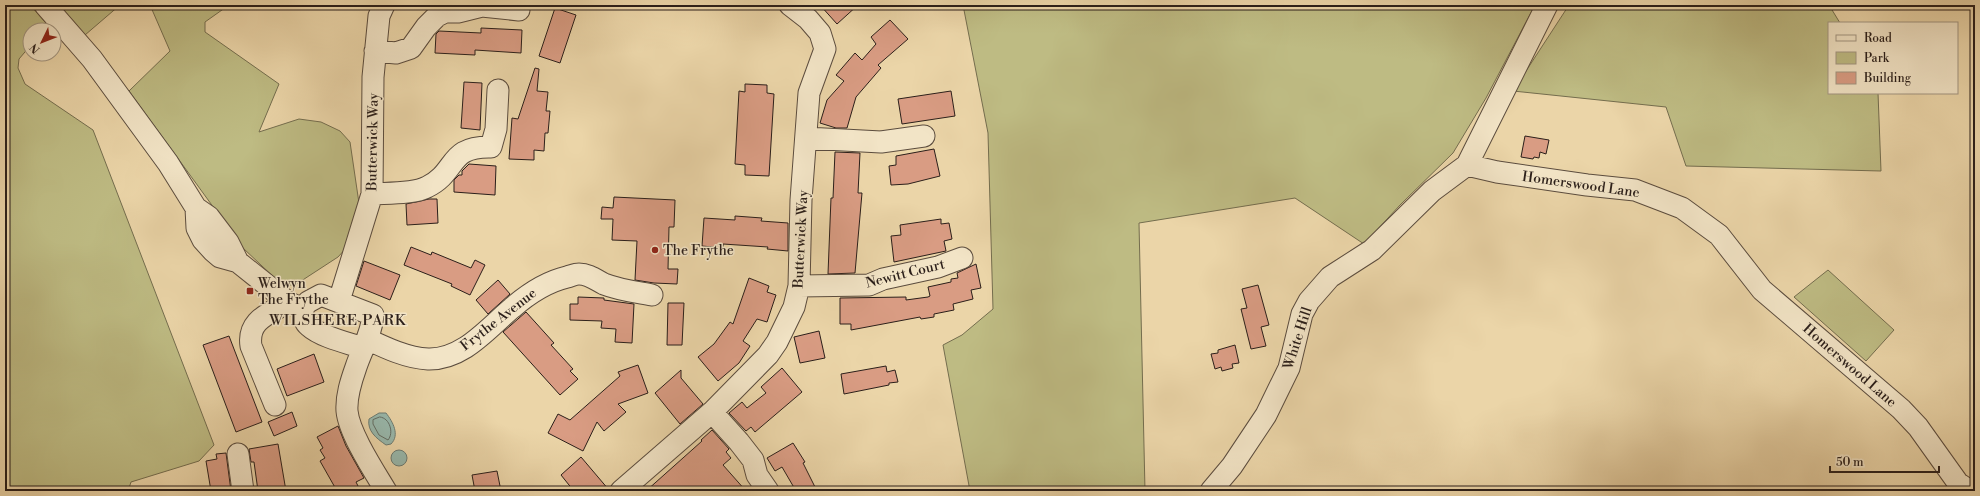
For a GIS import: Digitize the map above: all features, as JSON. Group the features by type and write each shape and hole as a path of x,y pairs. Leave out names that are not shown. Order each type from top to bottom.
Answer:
{"street":[{"path":"45,5 92,58 168,163 196,208 209,217 228,242 238,262 295,306"},
{"name":"Butterwick Way","path":"339,301 372,194 374,51 379,16 384,5"},
{"name":"Butterwick Way","path":"620,491 712,412 768,355 777,342 794,307 799,286 801,200 809,94 825,49 820,33 808,19 790,5"},
{"path":"1466,165 1547,5"},
{"path":"374,51 396,53 411,48 426,27 437,16 445,12 458,12 482,6 519,10"},
{"path":"372,194 425,188 439,180 461,153 468,149 491,147 496,129 498,90"},
{"path":"806,138 881,142 924,136"},
{"name":"White Hill","path":"1211,491 1232,466 1266,415 1289,368 1302,314 1318,289 1330,277 1372,250 1432,191 1466,165"},
{"name":"Homerswood Lane","path":"1466,165 1504,173 1587,185 1635,190 1682,208 1720,235 1762,290 1901,409 1918,427 1958,483 1970,491"},
{"name":"Newitt Court","path":"799,286 870,285 883,279 938,267 962,258"},
{"name":"Frythe Avenue","path":"295,306 308,326 316,331 412,357 429,359 442,357 458,351 473,342 511,308 540,287 558,279 579,274 592,277 603,283 623,289 652,294"},
{"path":"275,405 251,346 251,329 257,321 308,302 321,295 372,315 372,327 348,391 347,413 357,439 386,491"},
{"path":"712,412 740,442 753,460 757,475 768,491"},
{"path":"238,454 243,491"}],"green space":[{"path":"5,5 30,5 45,22 22,22 22,55 19,59 18,68 25,84 93,130 214,445 199,461 131,482 128,491 5,491"},
{"path":"59,5 120,5 85,35"},
{"path":"150,5 229,5 205,22 205,32 279,84 259,132 299,119 321,122 340,131 350,142 360,210 348,246 338,257 295,285 280,283 243,248 129,91 170,51"},
{"path":"963,5 1535,5 1486,98 1453,153 1400,205 1364,244 1295,198 1139,223 1145,491 970,491 943,345 962,335 993,309 988,133"},
{"path":"1569,5 1829,5 1839,22 1828,22 1828,94 1878,94 1881,171 1686,166 1666,107 1513,91"},
{"path":"1828,270 1894,330 1866,361 1794,297"}],"water":[{"path":"379,413 386,413 393,424 395,437 391,444 386,445 379,440 369,427 369,419"},
{"path":"396,450 402,450 407,455 405,464 402,466 396,466 391,461 391,455"}],"building":[{"path":"820,5 858,5 837,24"},
{"path":"555,8 576,15 560,63 539,56"},
{"path":"890,20 908,39 878,65 881,68 856,97 847,128 836,128 820,123 827,100 844,81 836,75 855,53 862,60 876,44 871,37"},
{"path":"481,28 522,30 521,53 475,50 475,55 435,53 436,34 439,31 481,33"},
{"path":"535,68 539,69 537,91 548,92 546,111 550,111 548,133 545,133 544,151 534,150 534,160 509,159 512,118 518,119"},
{"path":"464,82 482,83 480,130 461,128"},
{"path":"745,84 767,85 767,93 774,94 769,176 745,175 745,165 735,164 739,91 745,92"},
{"path":"951,91 955,116 902,124 898,99"},
{"path":"1525,136 1549,140 1546,154 1540,152 1539,158 1534,157 1533,159 1521,157"},
{"path":"934,149 940,176 908,184 891,185 889,166 896,165 896,156"},
{"path":"835,152 860,153 858,193 862,193 855,273 828,274 831,198 833,198"},
{"path":"469,164 496,166 495,195 454,192 454,180 459,175 462,175 462,171"},
{"name":"The Frythe","path":"614,197 675,200 674,227 669,227 668,269 678,269 677,284 635,280 637,241 612,240 613,219 601,219 602,207 613,208"},
{"path":"429,199 437,199 438,223 407,225 406,204"},
{"path":"735,216 762,218 761,221 788,223 788,251 767,249 768,247 723,244 723,248 702,246 704,218 735,220"},
{"path":"941,219 941,224 949,223 952,239 944,241 946,251 894,262 891,236 901,235 900,225"},
{"path":"411,247 431,255 432,252 471,268 475,260 485,265 470,295 451,286 452,284 404,265"},
{"path":"364,261 400,275 390,300 356,286"},
{"path":"976,264 981,288 971,290 973,299 953,304 954,310 934,314 934,317 921,319 920,317 851,330 851,324 840,324 840,298 906,297 906,300 928,297 930,296 928,287 951,282 951,279 958,278 957,273"},
{"path":"749,278 769,286 767,292 776,295 767,322 757,319 743,341 750,346 739,363 718,381 698,357 714,344 730,322 733,324"},
{"path":"498,280 510,294 488,314 476,300"},
{"path":"1258,285 1269,325 1261,327 1266,346 1251,349 1241,309 1247,308 1242,289"},
{"path":"578,297 604,298 604,300 634,304 632,343 615,342 616,329 601,328 602,321 570,320 570,304 578,304"},
{"path":"668,303 684,303 682,345 667,345"},
{"path":"526,312 554,343 551,345 573,369 570,371 578,379 560,395 503,332"},
{"path":"819,331 825,358 800,363 794,337"},
{"path":"229,336 262,422 236,432 203,345"},
{"path":"1235,345 1239,363 1232,364 1233,368 1222,371 1221,367 1215,369 1211,354 1218,353 1218,350"},
{"path":"314,354 324,382 287,396 277,369"},
{"path":"638,365 648,393 618,404 626,412 604,431 597,422 583,451 548,433 558,414 570,420 620,376 618,372"},
{"path":"886,366 887,372 895,370 898,382 844,394 841,374"},
{"path":"782,368 802,392 755,432 751,427 746,431 729,413 742,402 747,408 766,393 761,387"},
{"path":"681,370 681,378 703,404 680,424 655,393"},
{"path":"292,412 297,426 274,436 268,422"},
{"path":"338,426 346,446 364,478 356,482 359,488 353,491 337,491 320,461 325,458 320,450 323,448 317,437"},
{"path":"712,430 729,449 726,452 731,458 723,465 746,491 646,491 702,441 701,440"},
{"path":"793,443 805,462 803,463 817,491 796,491 782,467 775,471 767,458"},
{"path":"278,444 286,491 258,491 254,462 251,462 249,449"},
{"path":"226,453 231,491 211,491 206,461 217,459 216,454"},
{"path":"581,457 609,491 575,491 569,485 561,475"},
{"path":"497,471 501,491 475,491 472,475"}],"place":[{"name":"The Frythe","path":"655,250"},
{"name":"Welwyn The Frythe","path":"250,291"}],"district":[{"name":"WILSHERE PARK","path":"338,320"}]}
